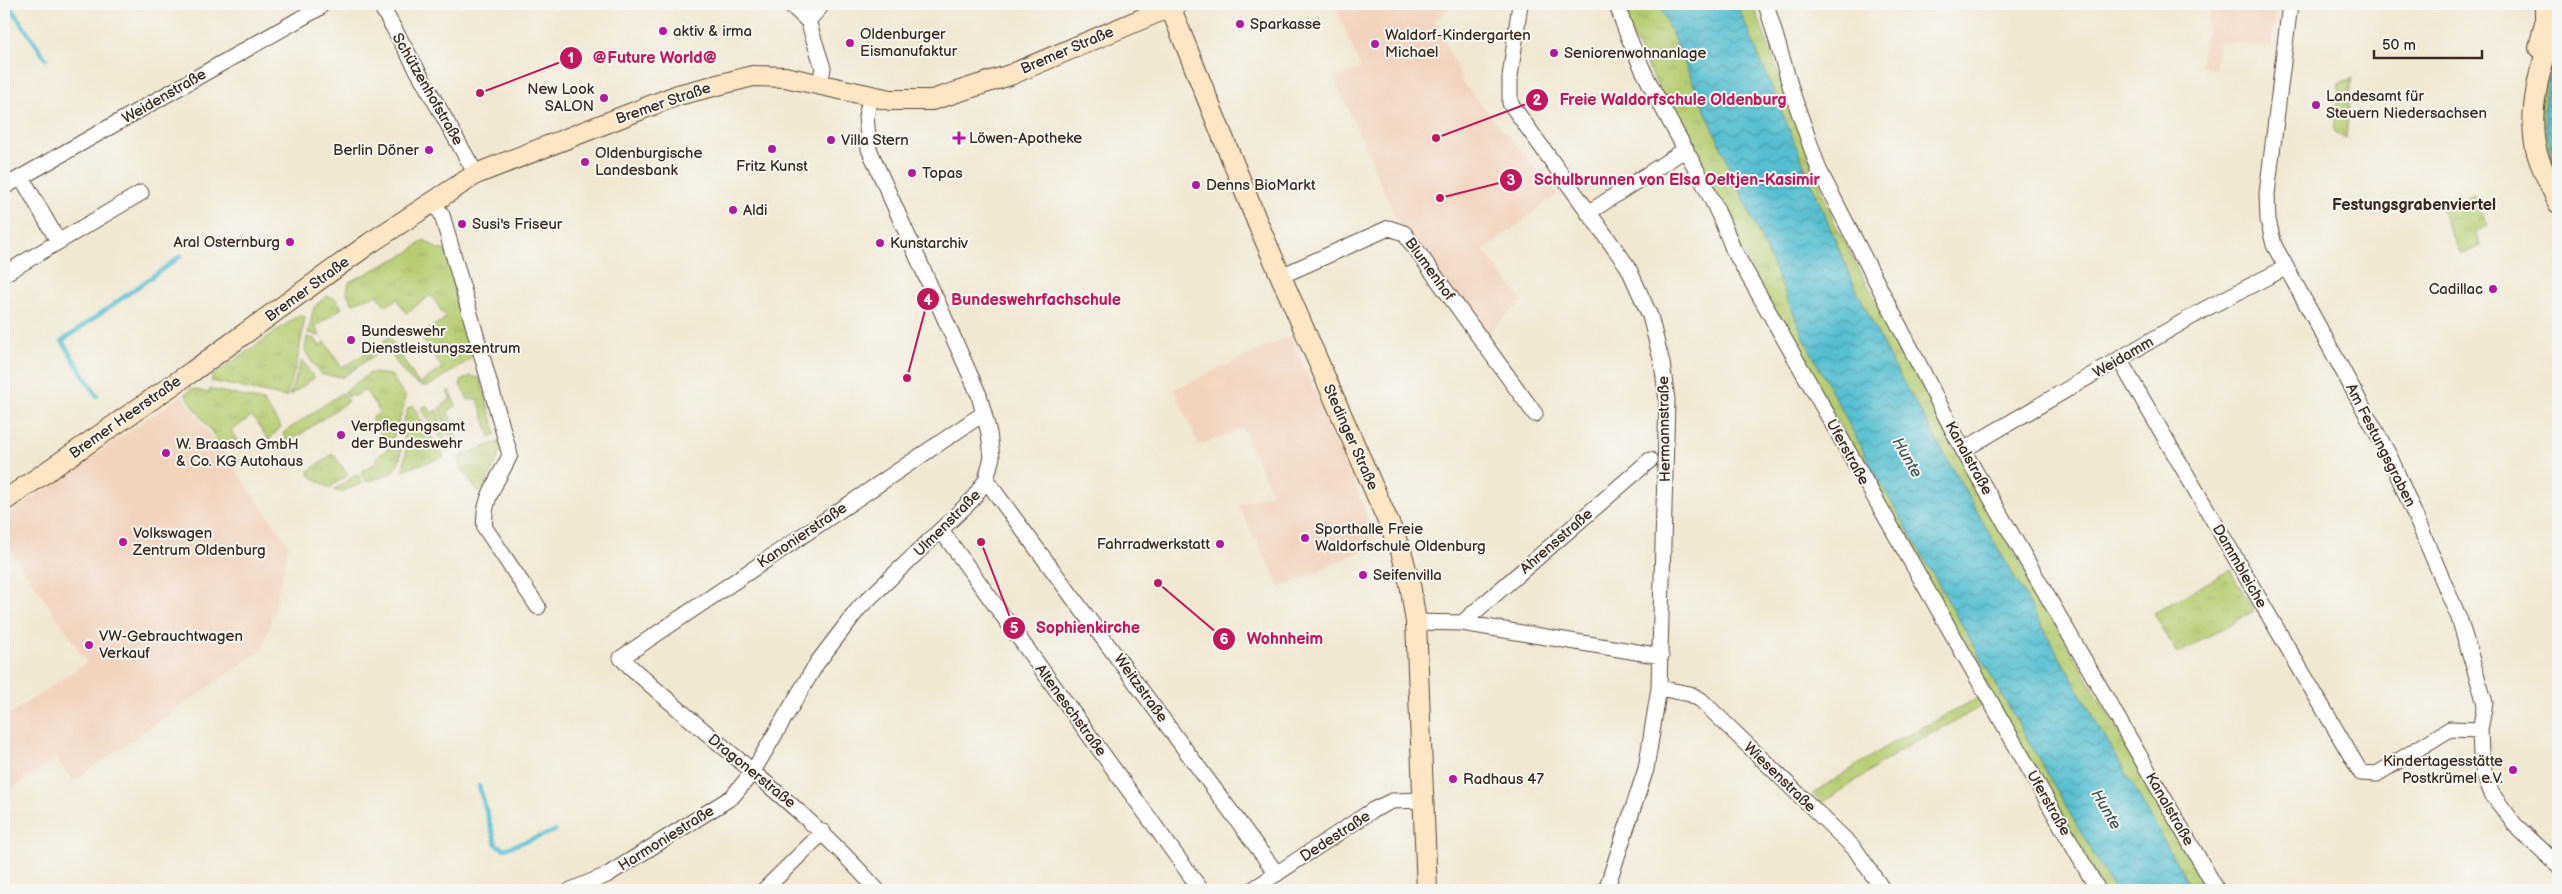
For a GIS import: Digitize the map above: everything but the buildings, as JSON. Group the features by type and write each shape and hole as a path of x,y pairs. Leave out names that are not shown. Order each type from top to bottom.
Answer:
{"street":[{"name":"Weidenstraße","path":"4,187 319,8 322,4"},
{"name":"Schützenhofstraße","path":"380,4 476,174"},
{"path":"790,4 808,21 822,68 820,83"},
{"path":"808,21 823,4"},
{"name":"Hermannstraße","path":"1520,4 1510,77 1510,103 1628,267 1650,316 1662,363 1666,400 1667,447 1659,688 1646,769 1606,890"},
{"name":"Uferstraße","path":"1617,4 1627,37 1642,72 1686,149 1725,226 1733,249 2098,890"},
{"name":"Kanalstraße","path":"1766,4 1792,96 1819,170 1963,450 2217,890"},
{"name":"Am Festungsgraben","path":"2290,4 2267,194 2268,220 2274,245 2390,458 2459,618 2476,670 2484,703 2480,730 2485,777 2492,794 2525,835 2558,865"},
{"path":"2545,4 2546,22 2530,96 2538,153 2558,203"},
{"name":"Bremer Straße","path":"246,332 433,201 476,174 566,137 705,87 770,75 820,83 890,100 911,101 955,94 1010,74 1172,5"},
{"name":"Stedinger Straße","path":"1172,5 1281,276 1401,551 1410,584 1416,622 1427,890"},
{"path":"2534,131 2537,95 2544,60 2558,29"},
{"name":"Ulmenstraße","path":"752,773 817,663 859,608 972,500 986,480 991,468 992,448 979,395 959,346 869,149 866,116 871,96"},
{"path":"1588,213 1686,149"},
{"path":"22,178 58,240"},
{"path":"4,274 58,240 141,193"},
{"path":"433,201 442,215 510,455 487,500 483,515 485,528 538,607"},
{"name":"Blumenhof","path":"1281,276 1390,228 1404,233 1535,414"},
{"name":"Weidamm","path":"1963,450 2205,309 2285,268"},
{"name":"Bremer Heerstraße","path":"4,501 246,332"},
{"name":"Dammbleiche","path":"2119,359 2361,773 2377,774 2450,729 2480,730"},
{"name":"Kanonierstraße","path":"621,658 984,413"},
{"name":"Ahrensstraße","path":"1462,623 1650,460"},
{"name":"Weitzstraße","path":"986,480 1277,874"},
{"name":"Alteneschstraße","path":"941,530 1201,890"},
{"path":"1416,622 1462,623 1661,656"},
{"name":"Dragonerstraße","path":"621,658 752,773 790,802 823,832 877,890"},
{"name":"Wiesenstraße","path":"1659,688 1690,694 1701,700 1855,849 1883,890"},
{"name":"Harmoniestraße","path":"572,890 590,884 628,863 732,797 752,773"},
{"name":"Dedestraße","path":"1252,890 1387,803 1424,800"},
{"path":"764,890 823,832"}],"shaded area":[{"path":"1344,4 1455,4 1436,20 1463,83 1558,194 1484,251 1522,301 1486,335 1399,225 1335,79 1361,68 1336,8"},
{"path":"2212,4 2276,4 2271,47 2219,41 2215,69 2200,66"},
{"path":"1290,336 1344,457 1378,544 1281,588 1238,505 1272,493 1243,428 1199,445 1174,389"},
{"path":"182,395 289,545 276,603 262,650 73,781 56,758 4,794 4,718 87,662 4,540 4,517"}],"green space":[{"path":"1621,4 1642,4 1654,7 1653,4 1659,4 1806,342 1871,466 2114,890 2102,890 1739,247 1628,27"},
{"path":"1737,4 1753,4 1833,220 1957,452 2209,890 2192,890 1888,355 1851,278"},
{"path":"2558,37 2548,149 2558,172 2558,180 2543,141 2540,99"},
{"path":"2352,78 2346,138 2334,131 2339,83"},
{"path":"2474,195 2488,226 2475,232 2481,246 2461,255 2441,210"},
{"path":"424,240 438,249 446,251 474,352 469,360 429,386 421,385 414,382 408,377 383,341 389,337 419,384 442,368 420,335 446,318 431,295 406,313 397,299 386,306 377,295 352,303 347,293 349,282 409,252"},
{"path":"327,296 336,299 342,308 315,327 320,336 308,333 314,307"},
{"path":"299,315 305,317 297,363 286,397 211,381 213,375"},
{"path":"307,337 315,339 320,346 325,342 342,368 372,349 376,354 343,377 321,375 305,351"},
{"path":"302,360 314,378 289,396"},
{"path":"370,373 391,375 405,396 404,406 392,441 401,449 398,464 395,469 386,475 367,482 360,473 378,461 376,458 390,447 371,419 380,412 365,390 354,397 352,394 348,397 344,392"},
{"path":"471,376 479,378 481,381 496,434 490,437 478,399 468,400 460,385 462,380"},
{"path":"192,389 209,393 210,389 263,401 281,427 269,440 252,416 231,431 237,440 223,448 185,394"},
{"path":"449,390 456,406 448,411 458,445 453,447 439,408 451,399 447,392"},
{"path":"342,393 348,401 288,443 283,433"},
{"path":"426,405 432,413 437,410 446,439 452,449 450,451 421,409"},
{"path":"413,406 444,457 403,470 407,446 401,428 408,408"},
{"path":"498,442 501,444 501,450 484,489 478,492 458,463 461,456"},
{"path":"333,454 348,475 329,488 309,475 309,471"},
{"path":"357,474 363,483 341,492 334,490"},
{"path":"2230,570 2254,611 2177,654 2154,613"},
{"path":"1982,696 1986,704 1900,751 1822,803 1812,794 1892,743"}],"water":[{"name":"Hunte","path":"1659,4 1737,4 1851,278 1888,355 2192,890 2114,890 1871,466 1806,342"},
{"path":"2558,50 2558,172 2549,142 2545,111 2548,80"}],"waterway":[{"path":"8,4 46,59"},
{"path":"97,396 62,341 181,256"},
{"path":"479,786 496,844 504,849 555,831"}],"place":[{"name":"Sparkasse","path":"1240,24"},
{"name":"aktiv & irma","path":"663,31"},
{"name":"Oldenburger Eismanufaktur","path":"850,43"},
{"name":"Waldorf-Kindergarten Michael","path":"1375,44"},
{"name":"Seniorenwohnanlage","path":"1554,53"},
{"name":"@Future World@","path":"480,93"},
{"name":"New Look SALON","path":"604,98"},
{"name":"Landesamt für Steuern Niedersachsen","path":"2316,105"},
{"name":"Löwen-Apotheke","path":"959,138"},
{"name":"Freie Waldorfschule Oldenburg","path":"1436,138"},
{"name":"Villa Stern","path":"831,140"},
{"name":"Fritz Kunst","path":"772,149"},
{"name":"Berlin Döner","path":"429,150"},
{"name":"Oldenburgische Landesbank","path":"585,162"},
{"name":"Topas","path":"912,173"},
{"name":"Denns BioMarkt","path":"1196,185"},
{"name":"Schulbrunnen von Elsa Oeltjen-Kasimir","path":"1440,198"},
{"name":"Aldi","path":"733,210"},
{"name":"Susi's Friseur","path":"462,224"},
{"name":"Aral Osternburg","path":"290,242"},
{"name":"Kunstarchiv","path":"880,243"},
{"name":"Cadillac","path":"2493,289"},
{"name":"Bundeswehr Dienstleistungszentrum","path":"351,340"},
{"name":"Bundeswehrfachschule","path":"907,378"},
{"name":"Verpflegungsamt der Bundeswehr","path":"341,435"},
{"name":"W. Braasch GmbH & Co. KG Autohaus","path":"166,453"},
{"name":"Sporthalle Freie Waldorfschule Oldenburg","path":"1305,538"},
{"name":"Volkswagen Zentrum Oldenburg","path":"123,542"},
{"name":"Sophienkirche","path":"981,542"},
{"name":"Fahrradwerkstatt","path":"1220,544"},
{"name":"Seifenvilla","path":"1363,575"},
{"name":"Wohnheim","path":"1158,583"},
{"name":"VW-Gebrauchtwagen Verkauf","path":"89,645"},
{"name":"Kindertagesstätte Postkrümel e.V.","path":"2513,770"},
{"name":"Radhaus 47","path":"1453,779"}],"district":[{"name":"Festungsgrabenviertel","path":"2414,204"}]}
